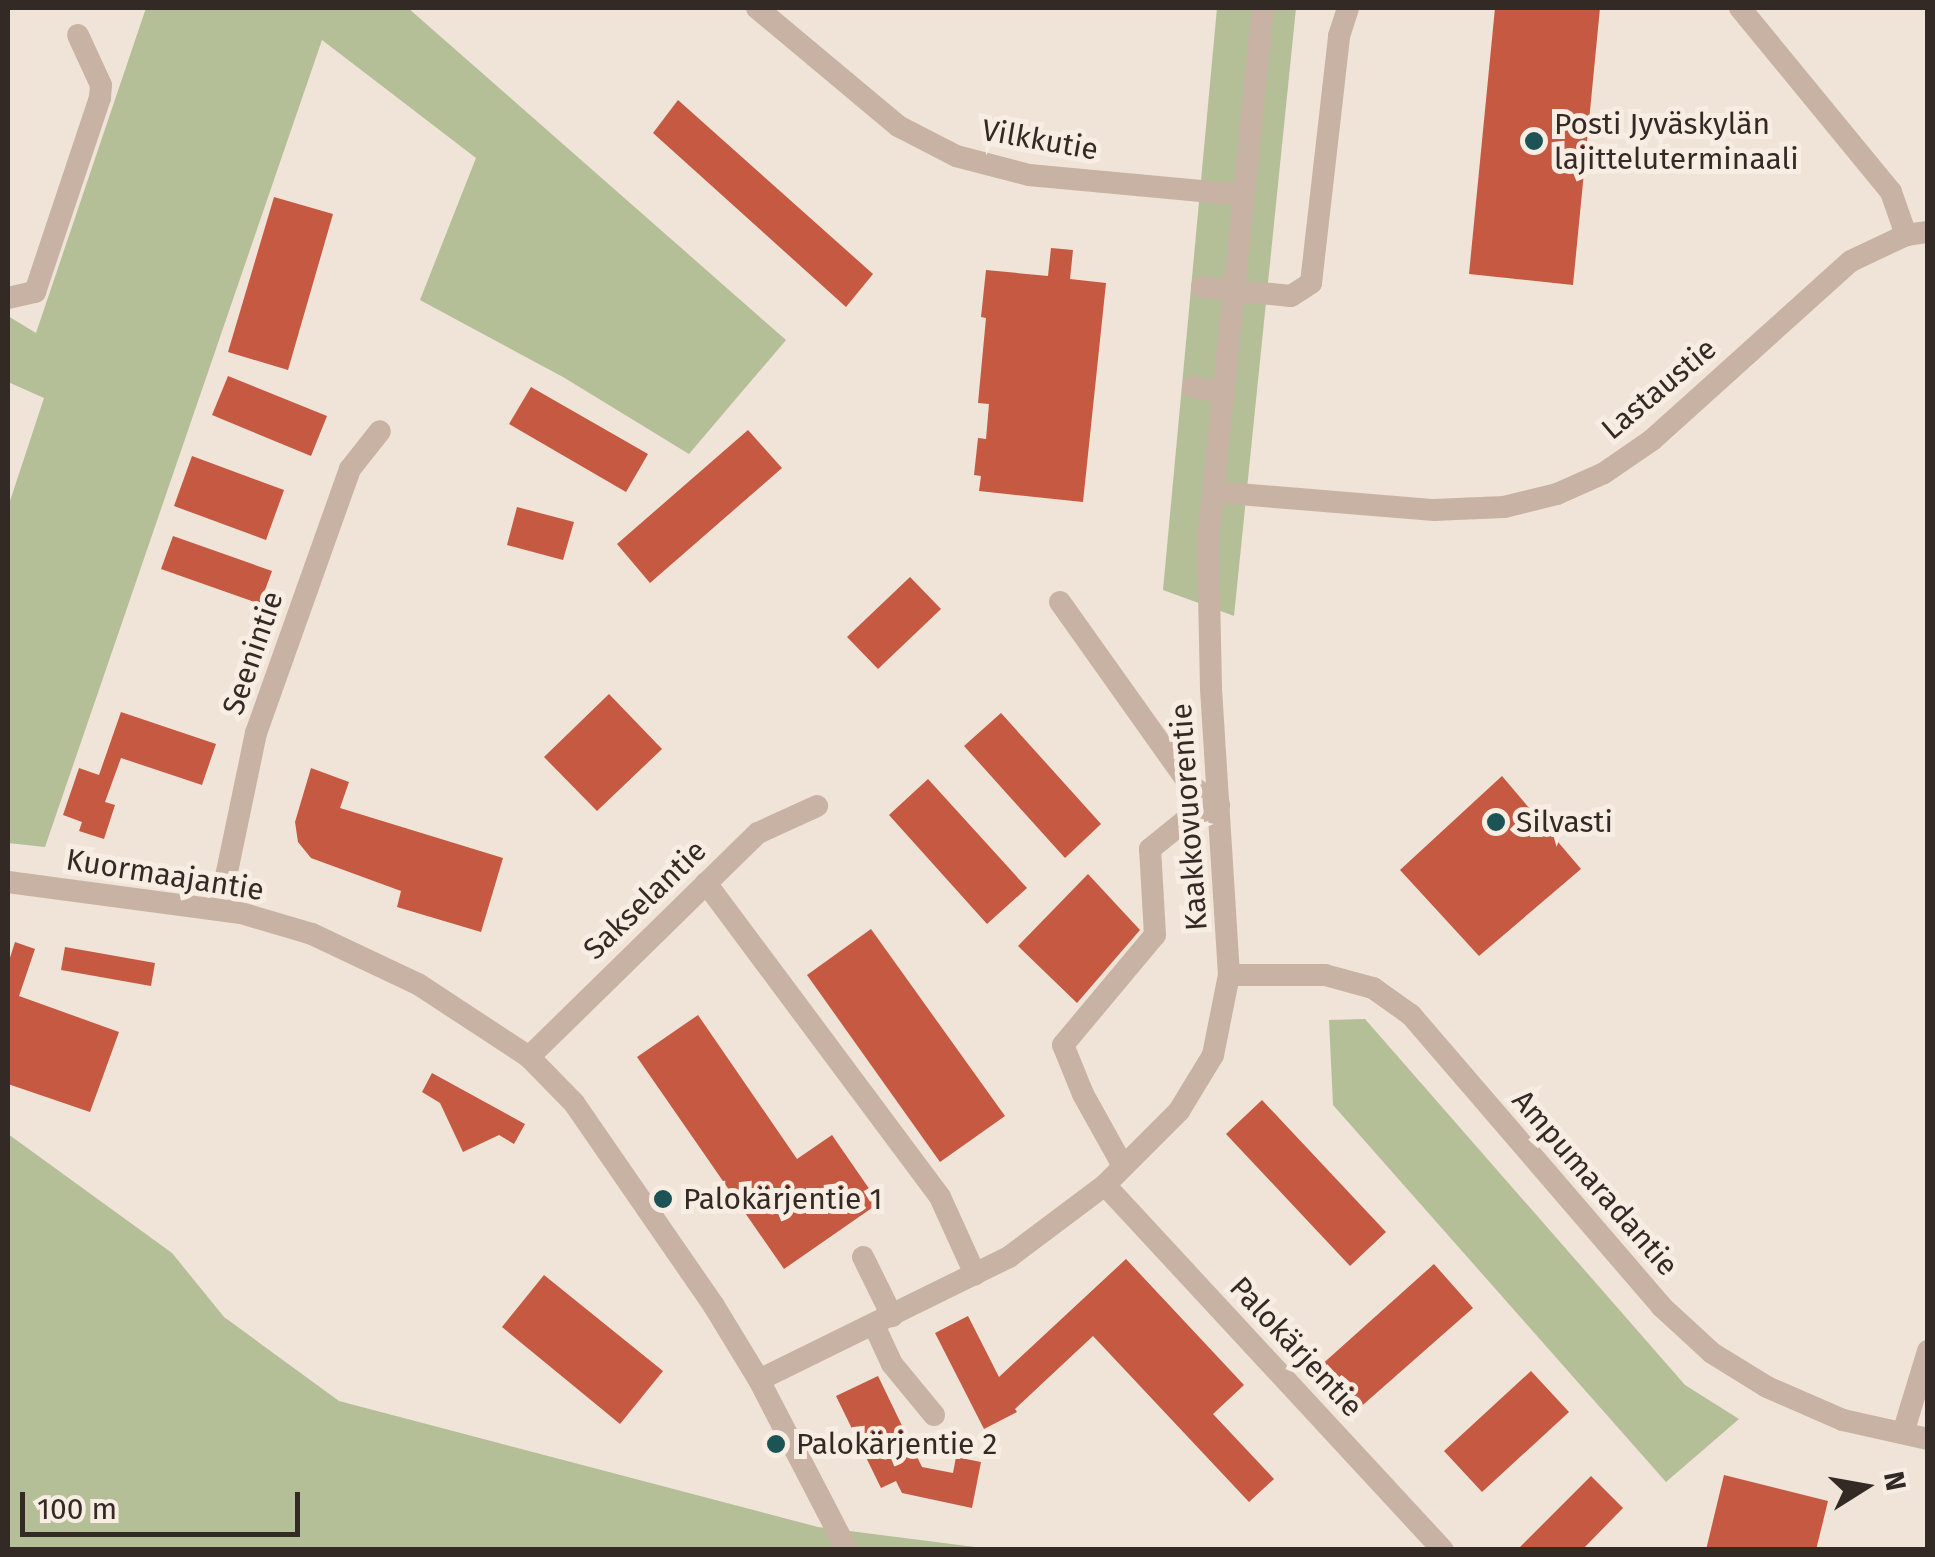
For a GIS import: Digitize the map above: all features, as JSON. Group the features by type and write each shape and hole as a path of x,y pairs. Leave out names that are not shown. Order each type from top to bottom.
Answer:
{"street":[{"name":"Vilkkutie","path":"756,8 898,126 956,156 1029,175 1244,195"},
{"name":"Kaakkovuorentie","path":"759,1380 1009,1257 1105,1185 1178,1111 1212,1055 1229,975 1207,589 1263,8"},
{"path":"1202,286 1291,296 1311,283 1338,36 1348,8"},
{"path":"1740,8 1891,192 1917,233"},
{"path":"8,298 35,292 100,98 101,85 78,35"},
{"name":"Lastaustie","path":"1214,492 1434,510 1504,507 1556,494 1604,472 1652,440 1851,261 1917,233"},
{"path":"1194,387 1223,392"},
{"name":"Seenintie","path":"220,910 256,733 350,469 380,431"},
{"path":"1060,602 1190,785 1218,805"},
{"path":"1124,1166 1083,1094 1063,1046 1155,935 1150,849 1192,815 1218,805"},
{"name":"Sakselantie","path":"529,1057 758,833 816,806"},
{"name":"Kuormaajantie","path":"8,882 220,910 272,921 350,950 465,1012 529,1057 574,1103 630,1180 759,1380 847,1550"},
{"path":"706,883 940,1198 975,1274"},
{"name":"Ampumaradantie","path":"1229,975 1324,975 1373,988 1411,1015 1662,1307 1712,1352 1767,1386 1843,1420 1928,1439"},
{"name":"Palokärjentie","path":"1105,1185 1443,1550"},
{"path":"863,1258 892,1364 934,1415"},
{"path":"1903,1433 1928,1351"}],"green space":[{"path":"146,8 408,8 786,340 689,454 563,377 420,300 476,158 322,40 45,847 8,843 8,507 44,398 8,382 8,316 36,333"},
{"path":"1217,8 1296,8 1234,616 1163,590"},
{"path":"1365,1019 1685,1385 1739,1419 1666,1482 1333,1105 1329,1020"},
{"path":"8,1134 172,1253 224,1317 339,1401 818,1527 991,1549 8,1549"}],"building":[{"name":"Posti Jyväskylän lajitteluterminaali","path":"1495,8 1600,8 1573,285 1469,274"},
{"path":"678,100 873,274 846,307 653,133"},
{"path":"274,197 333,214 288,370 228,352"},
{"path":"1051,248 1073,250 1070,279 1106,283 1083,502 979,491 981,476 974,475 978,438 986,439 989,404 978,403 986,270 1048,276"},
{"path":"228,376 327,416 311,456 212,415"},
{"path":"531,387 648,454 626,492 509,424"},
{"path":"748,430 782,468 650,583 617,544"},
{"path":"192,456 284,490 266,540 174,506"},
{"path":"517,507 574,522 563,560 507,545"},
{"path":"173,536 272,571 260,604 161,569"},
{"path":"910,577 941,609 878,669 847,637"},
{"path":"609,694 662,749 597,811 544,757"},
{"path":"121,712 216,744 202,785 121,758 105,802 115,805 104,839 79,831 82,822 63,815 79,768 99,775"},
{"path":"1001,713 1101,824 1065,858 964,746"},
{"path":"311,768 349,782 340,808 503,858 481,932 397,907 401,891 311,858 298,842 295,822"},
{"name":"Silvasti","path":"1502,776 1581,869 1479,956 1400,870"},
{"path":"928,779 1027,888 987,924 889,815"},
{"path":"1088,874 1140,930 1077,1003 1018,946"},
{"path":"871,929 1005,1116 940,1162 807,975"},
{"path":"15,942 35,949 19,996 119,1032 90,1112 8,1084 8,964"},
{"path":"65,947 155,963 151,986 61,970"},
{"path":"698,1015 797,1159 832,1135 879,1203 784,1269 637,1057"},
{"path":"432,1073 525,1124 514,1144 499,1135 463,1152 440,1103 422,1092"},
{"path":"1262,1100 1386,1232 1350,1266 1226,1134"},
{"path":"1126,1259 1244,1385 1213,1414 1274,1479 1249,1502 1093,1336 1015,1409 1017,1412 984,1429 935,1333 968,1316 999,1377"},
{"path":"1434,1264 1473,1308 1356,1411 1318,1368"},
{"path":"544,1275 663,1371 620,1424 502,1327"},
{"path":"1531,1371 1569,1412 1482,1492 1444,1451"},
{"path":"878,1376 922,1467 953,1473 956,1457 981,1462 972,1508 902,1493 896,1481 881,1488 836,1396"},
{"path":"1724,1475 1828,1501 1816,1550 1706,1550"},
{"path":"1591,1476 1623,1508 1582,1550 1517,1550"}],"place":[{"name":"Posti Jyväskylän lajitteluterminaali","path":"1534,141"},
{"name":"Silvasti","path":"1496,822"},
{"name":"Palokärjentie 1","path":"663,1199"},
{"name":"Palokärjentie 2","path":"776,1444"}]}
